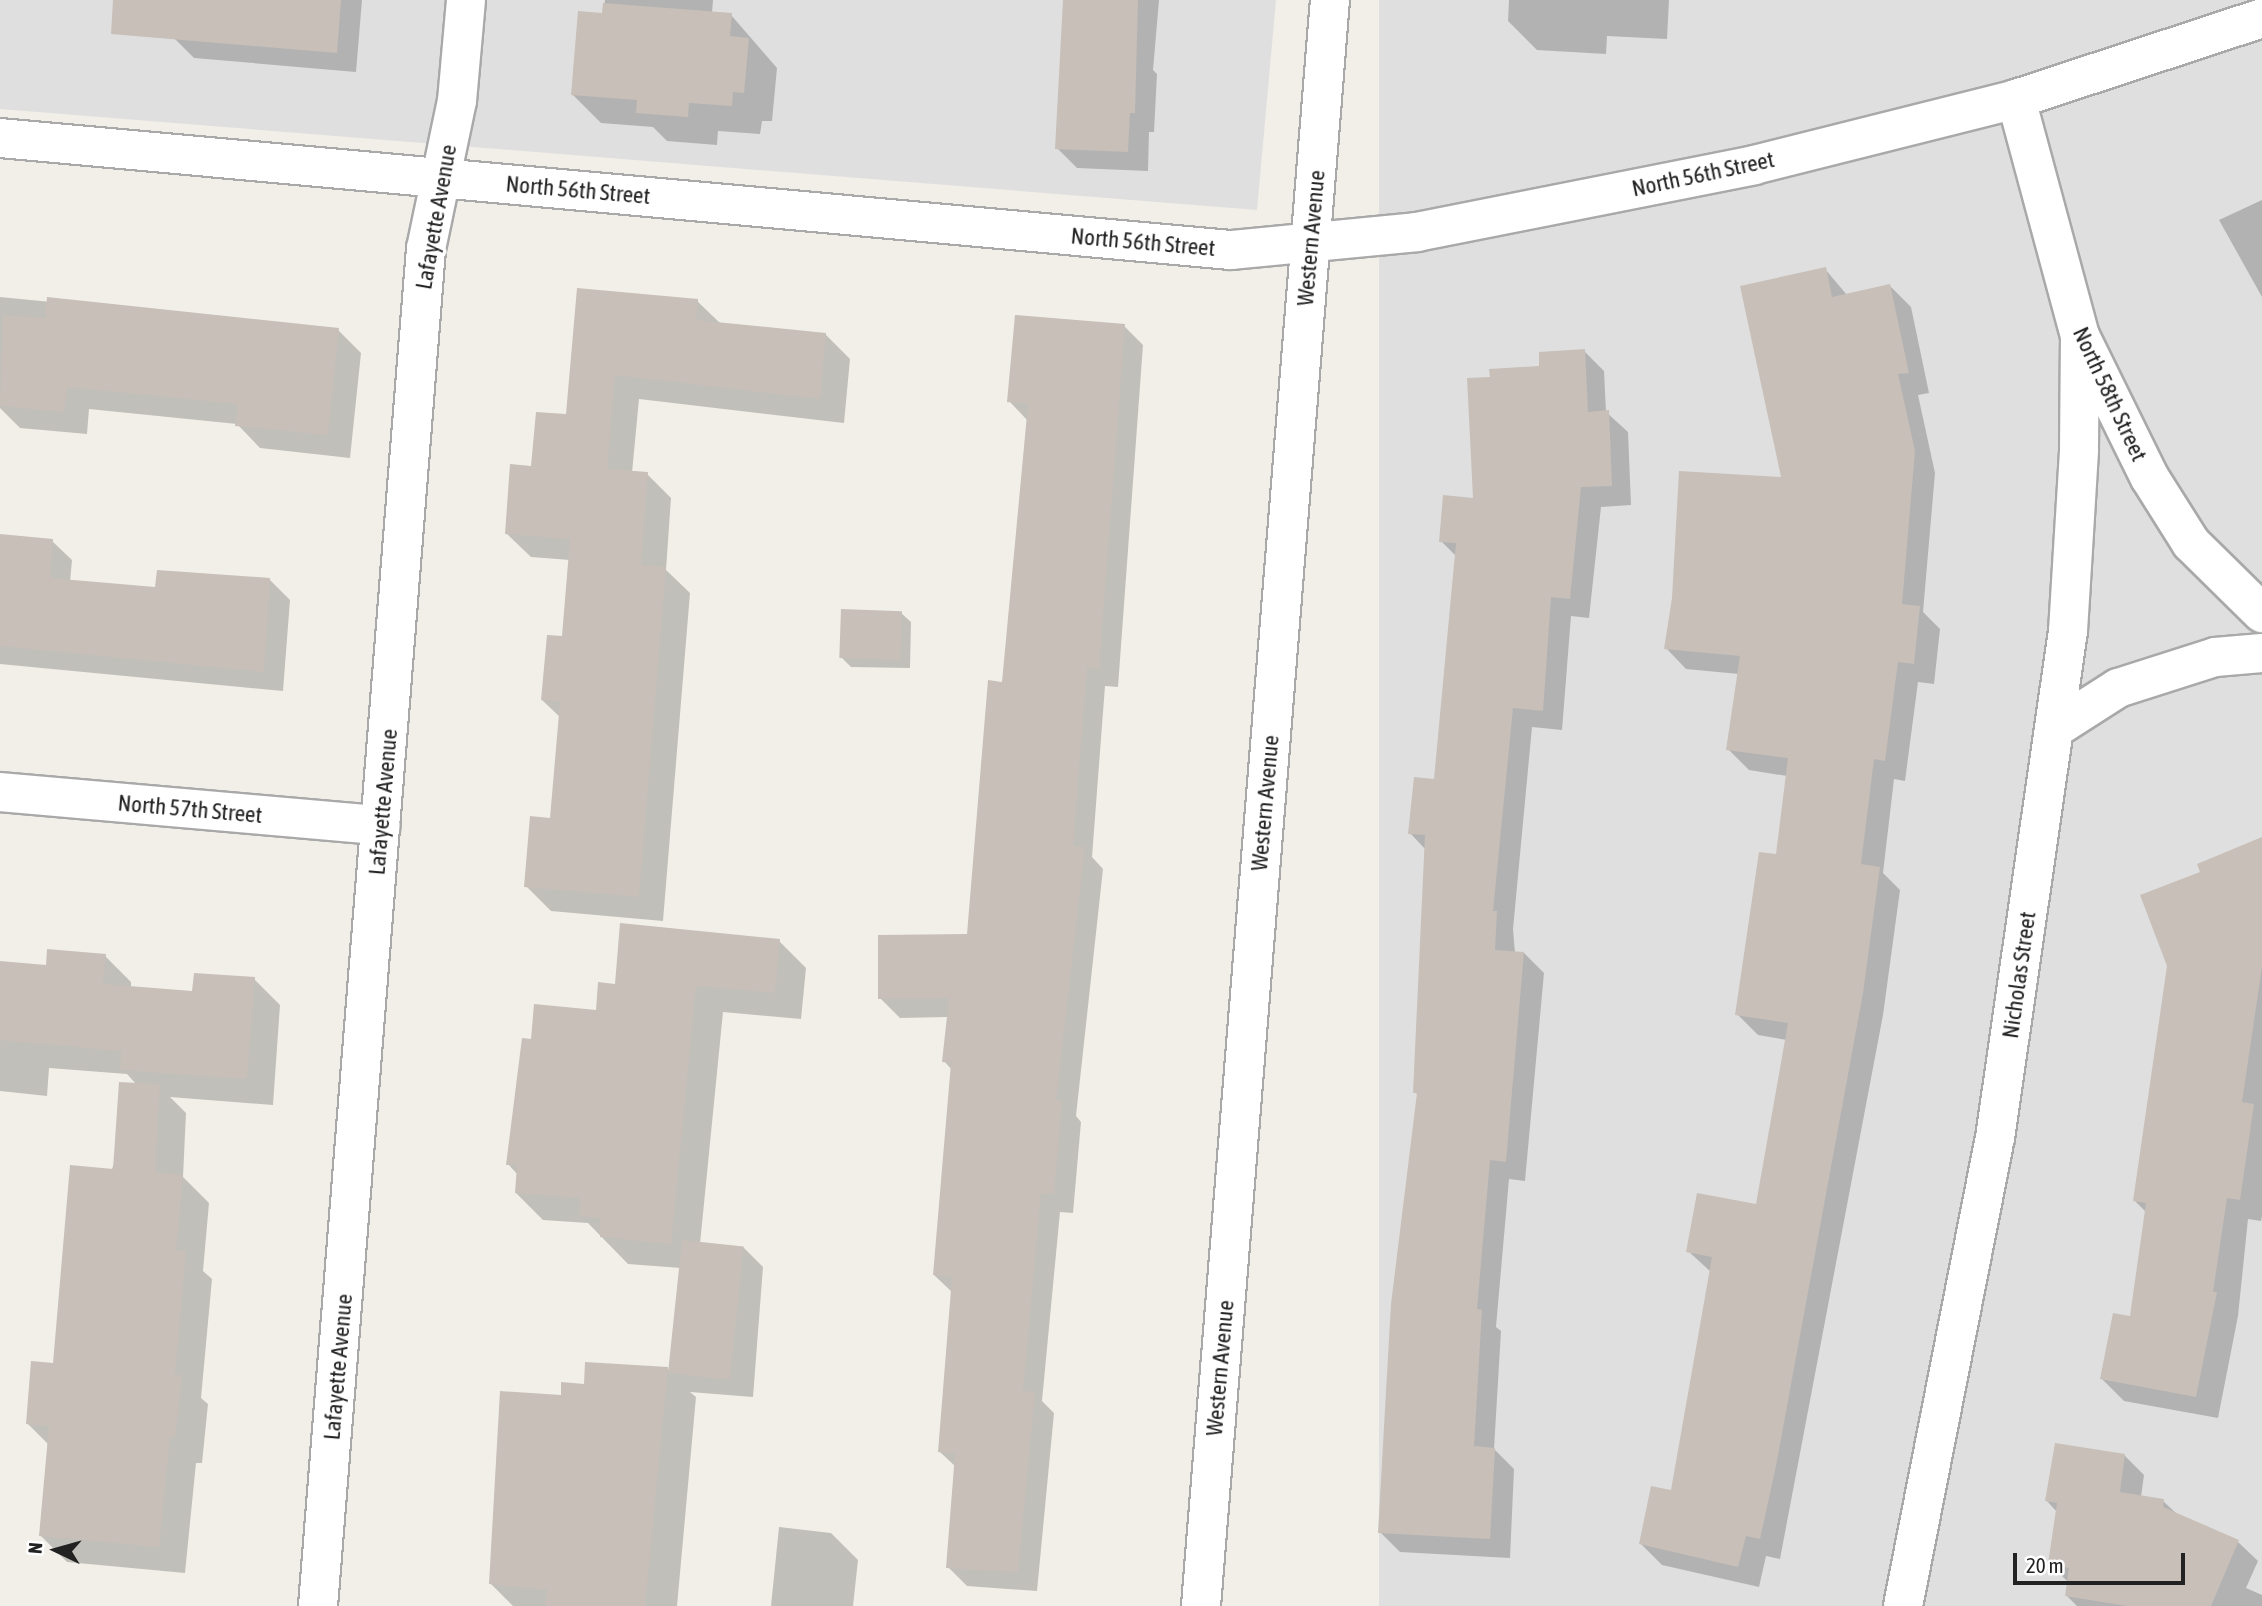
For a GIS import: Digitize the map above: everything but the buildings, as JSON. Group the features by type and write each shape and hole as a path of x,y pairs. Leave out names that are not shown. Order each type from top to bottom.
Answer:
{"street":[{"name":"Lafayette Avenue","path":"318,1606 426,249 457,101 466,0"},
{"name":"Western Avenue","path":"1201,1606 1330,0"},
{"name":"North 56th Street","path":"0,138 1231,250 1417,232 1754,165 2015,99 2262,18"},
{"name":"North 58th Street","path":"2015,99 2080,336 2150,478 2191,543 2262,613"},
{"name":"Nicholas Street","path":"1903,1606 1995,1138 2068,631 2080,449 2080,336"},
{"path":"2054,729 2118,688 2215,657 2262,653"},
{"name":"North 57th Street","path":"0,792 381,825"}],"shaded area":[{"path":"0,0 1276,0 1257,210 0,109"},
{"path":"1379,0 2262,0 2262,1606 1379,1606"}]}
